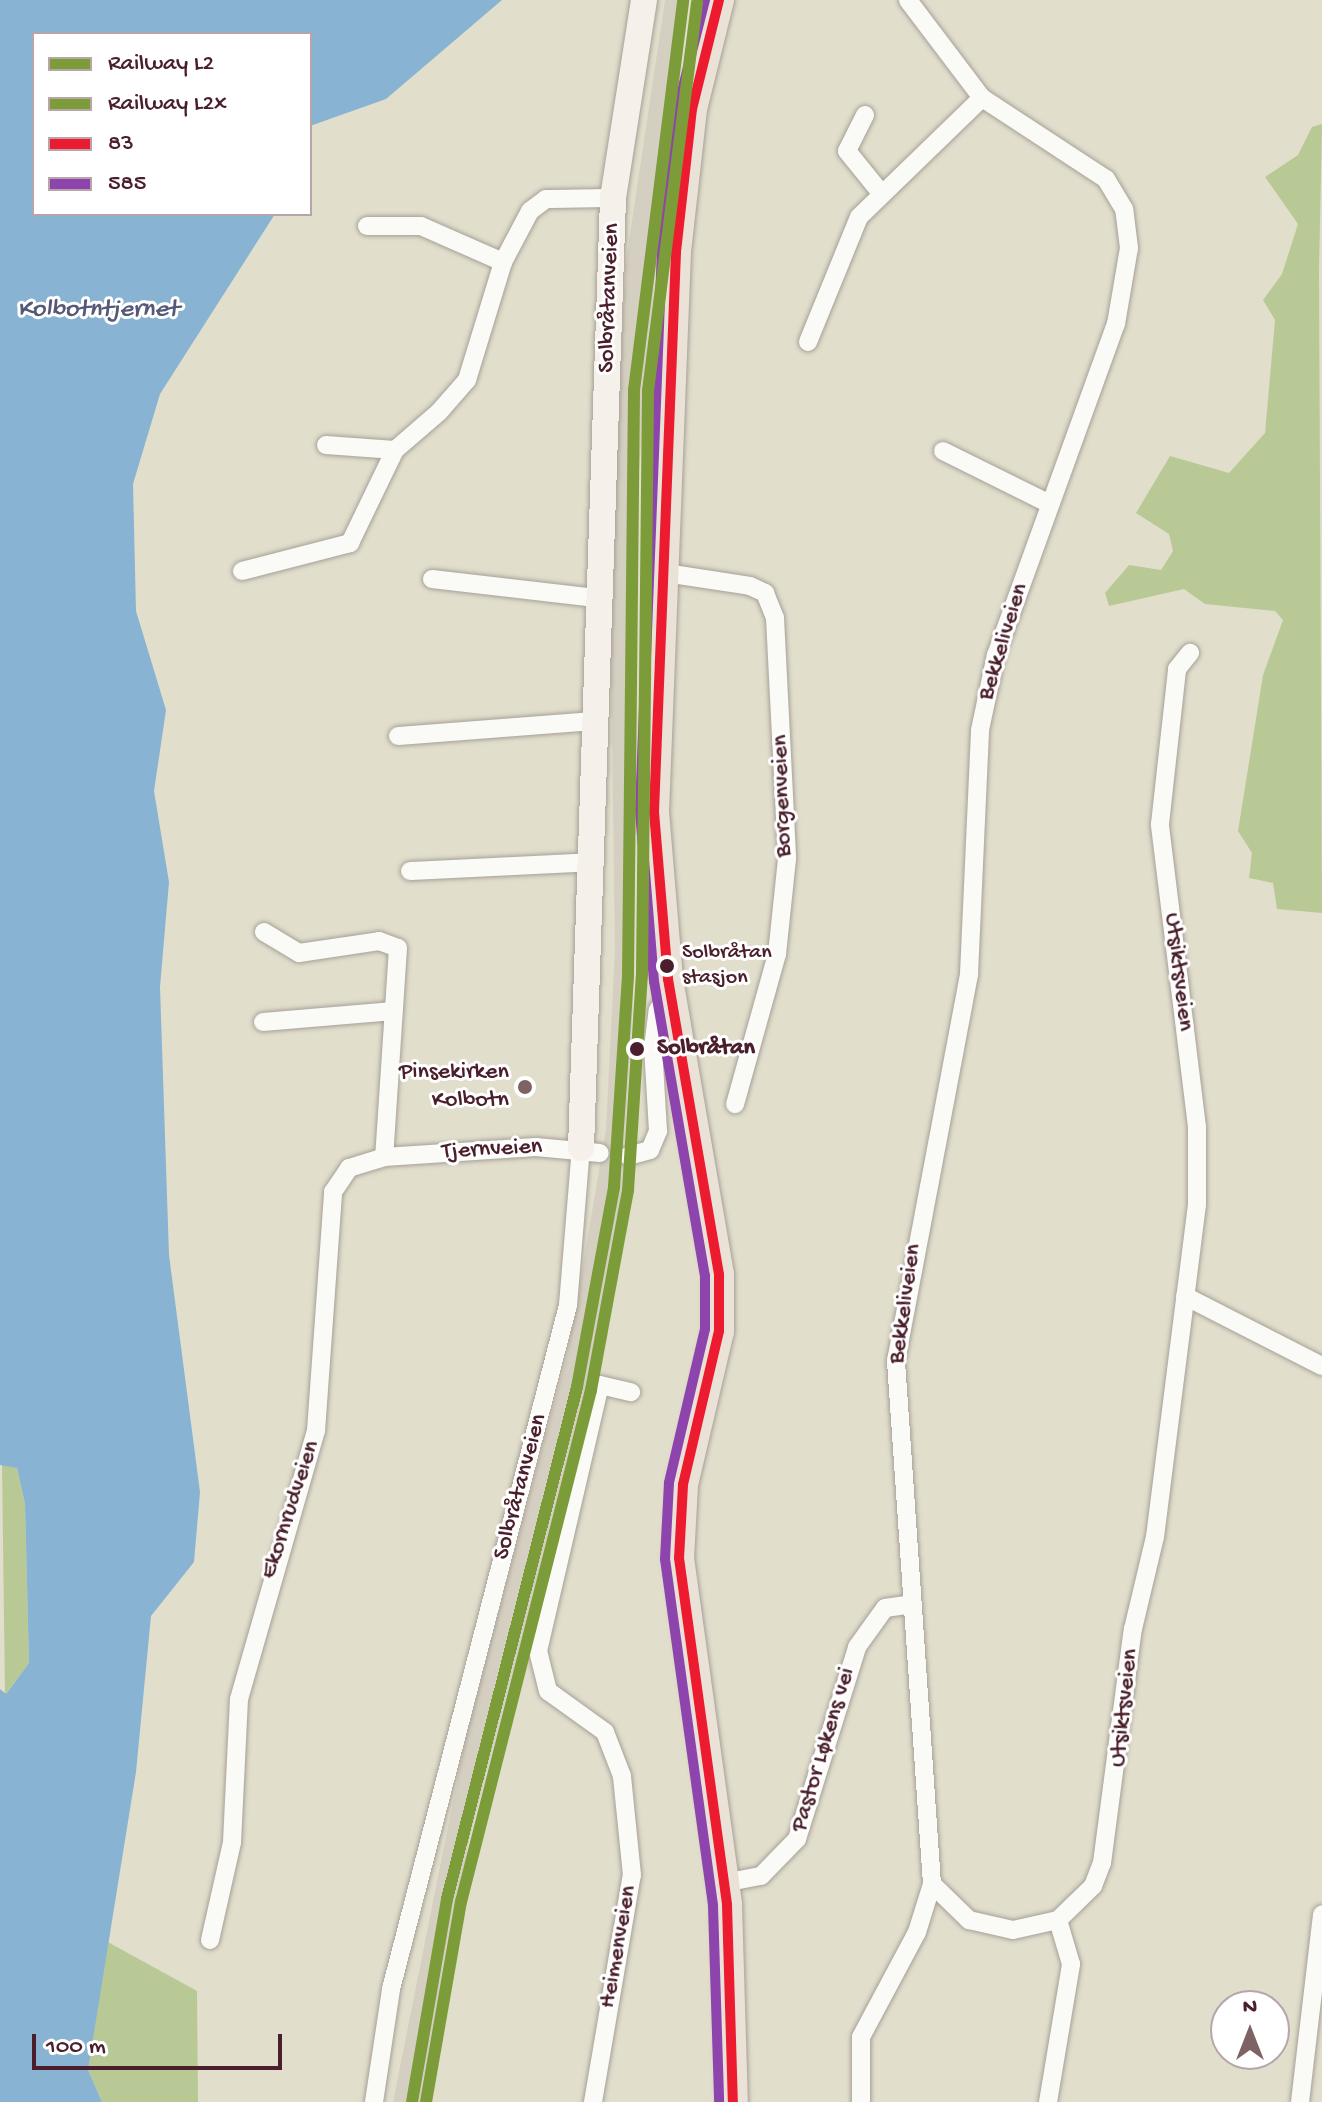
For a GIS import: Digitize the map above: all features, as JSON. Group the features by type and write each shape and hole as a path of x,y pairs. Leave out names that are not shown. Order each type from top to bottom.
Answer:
{"main road":[{"path":"719,0 683,176 659,572 654,812 670,993 719,1275 719,1331 679,1532 687,1652 724,1883 733,2102"}],"street":[{"name":"Solbråtanveien","path":"374,2102 391,1989 568,1305 590,1150 596,598 613,198 644,0"},
{"name":"Bekkeliveien","path":"861,2102 861,2037 917,1932 932,1884 895,1413 900,1311 969,974 985,698 1050,504 1116,324 1128,228 1106,179 982,98 908,0"},
{"path":"808,342 844,240 881,193 982,98"},
{"path":"865,115 847,151 881,193"},
{"path":"242,571 350,543 395,450 467,380 503,262 530,211 546,199 613,198"},
{"path":"367,226 421,226 503,262"},
{"path":"326,445 395,450"},
{"path":"943,451 1050,504"},
{"name":"Borgenveien","path":"659,572 750,586 765,593 775,618 787,859 777,954 735,1104"},
{"path":"432,579 596,598"},
{"name":"Utsiktsveien","path":"1058,1920 1093,1886 1102,1863 1133,1629 1155,1537 1185,1296 1197,1127 1160,824 1177,669 1190,653"},
{"path":"398,736 594,721"},
{"path":"410,871 592,862"},
{"path":"264,932 299,953 391,941 398,948 384,1157"},
{"path":"628,1156 650,1150 658,1131 653,1048 658,1010 670,993"},
{"path":"263,1022 394,1011"},
{"name":"Tjernveien","path":"384,1157 590,1150"},
{"name":"Ekornrudveien","path":"210,1940 232,1842 239,1699 316,1431 327,1213 349,1168 384,1157"},
{"path":"1185,1296 1322,1366"},
{"name":"Heimenveien","path":"593,2102 632,1875 622,1776 605,1732 548,1691 538,1651 600,1385 631,1392"},
{"name":"Pastor Løkens vei","path":"724,1883 761,1876 797,1839 857,1647 885,1608 912,1604"},
{"path":"932,1884 969,1920 990,1928 1058,1920 1071,1964 1048,2102"},
{"path":"1300,2102 1322,1914"}],"shaded area":[{"path":"665,0 689,0 657,249 637,495 633,1005 621,1204 595,1355 469,1841 421,2102 393,2102 467,1732 568,1352 606,1130 615,950 610,585 618,385 627,254"}],"green space":[{"path":"1322,124 1319,271 1322,913 1277,909 1273,883 1249,878 1252,853 1238,831 1263,675 1283,620 1275,611 1205,604 1184,589 1109,606 1105,593 1129,565 1161,570 1173,551 1169,534 1136,513 1170,456 1229,473 1265,433 1275,320 1263,300 1282,274 1298,224 1265,177 1298,155 1312,127"},
{"path":"2,1462 17,1468 25,1504 29,1663 5,1695"},
{"path":"106,1941 197,1991 198,2102 102,2102 88,2070"}],"water":[{"name":"Kolbotntjernet","path":"0,0 502,0 386,99 312,125 312,32 32,32 32,216 274,216 160,394 133,484 136,611 166,710 154,791 169,882 160,987 169,1255 200,1492 194,1562 151,1616 136,1772 88,2070 102,2102 0,2102 0,1689 6,1694 29,1663 25,1504 17,1468 0,1465"}],"rail line":[{"name":"L2","path":"412,2102 447,1899 577,1387 614,1187 628,975 634,390 683,0"},
{"name":"L2x","path":"426,2102 461,1902 591,1390 628,1190 642,975 648,391 697,2"}],"transit line":[{"name":"585","path":"705,0 678,107 662,250 640,811 654,981 705,1276 705,1329 669,1483 665,1559 713,1906 719,2102"},
{"name":"83","path":"719,0 692,109 676,252 654,812 668,979 719,1275 719,1331 683,1485 679,1558 727,1905 733,2102"}],"place":[{"name":"Solbråtan stasjon","path":"667,966"},
{"name":"Solbråtan","path":"637,1049"},
{"name":"Pinsekirken Kolbotn","path":"525,1087"}]}
